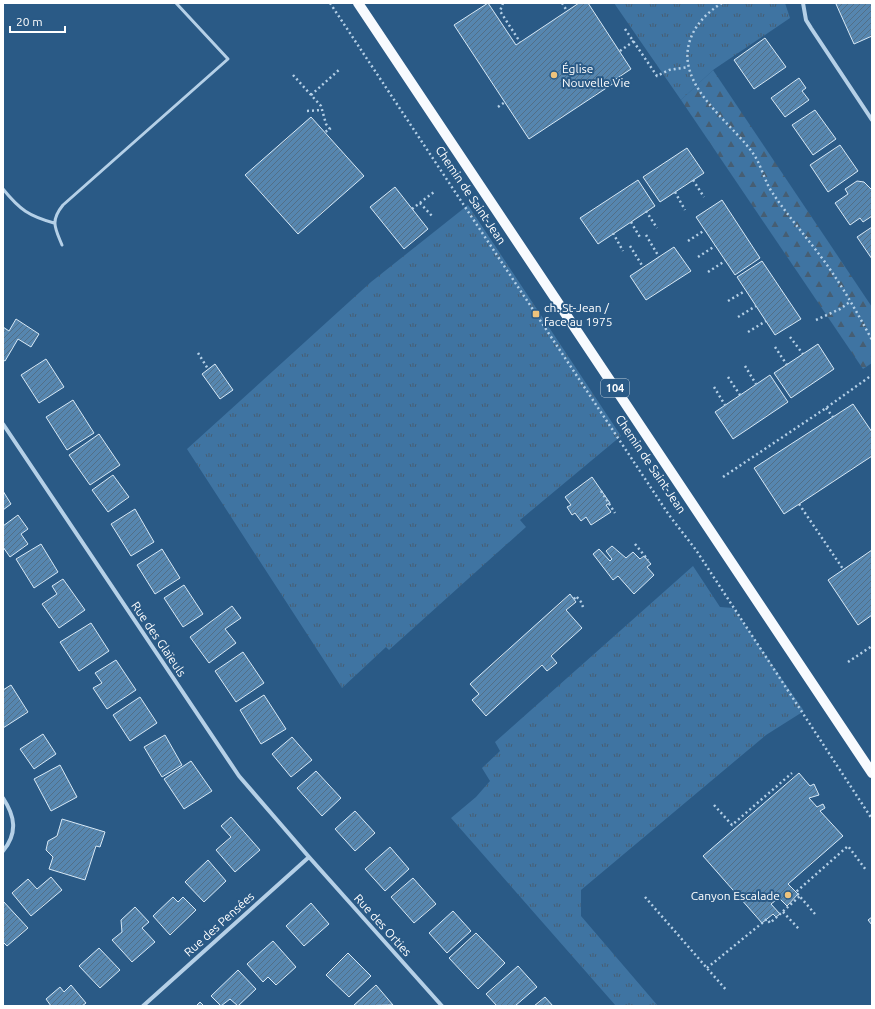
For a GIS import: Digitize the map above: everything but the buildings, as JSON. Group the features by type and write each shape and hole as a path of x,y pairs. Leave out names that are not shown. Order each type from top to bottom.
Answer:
{"main road":[{"name":"Chemin de Saint-Jean","path":"358,3 872,773"}],"street":[{"path":"803,3 806,20 816,37 872,120"},
{"name":"Rue des Glaïeuls","path":"3,424 228,762 309,857"},
{"path":"3,798 9,808 14,825 11,840 3,851"},
{"name":"Rue des Pensées","path":"143,1006 309,857"},
{"name":"Rue des Orties","path":"309,857 442,1006"}],"lane":[{"path":"62,245 54,223 56,214 63,205 228,59 176,3"},
{"path":"3,189 16,206 25,213 54,223"}],"path":[{"name":"Chemin de Saint-Jean","path":"330,3 669,515 696,550 872,819"},
{"path":"503,3 500,11 520,42"},
{"path":"562,3 567,11"},
{"path":"722,3 711,9 701,20 687,47 688,67 692,77 714,110 740,135 754,154 773,195 827,266 851,301 872,340"},
{"path":"626,29 656,76 669,70 688,67"},
{"path":"620,51 634,41"},
{"path":"311,95 340,69"},
{"path":"293,75 321,106 326,124 330,129 325,132"},
{"path":"498,107 505,102"},
{"path":"307,111 322,110"},
{"path":"693,180 704,197"},
{"path":"412,209 434,192"},
{"path":"675,192 685,210"},
{"path":"420,203 432,216"},
{"path":"646,211 657,228"},
{"path":"631,222 642,239"},
{"path":"688,241 705,230"},
{"path":"613,233 623,251"},
{"path":"646,235 659,257"},
{"path":"630,246 643,267"},
{"path":"698,257 715,246"},
{"path":"708,272 725,261"},
{"path":"728,301 746,291"},
{"path":"816,320 840,309 851,301"},
{"path":"738,317 756,306"},
{"path":"748,332 766,321"},
{"path":"790,337 803,354"},
{"path":"775,347 787,365"},
{"path":"198,353 208,369"},
{"path":"745,366 756,384"},
{"path":"723,477 826,408 872,375"},
{"path":"728,377 740,395"},
{"path":"714,387 725,404"},
{"path":"826,408 833,417"},
{"path":"601,491 615,513"},
{"path":"799,504 843,569"},
{"path":"634,544 648,560"},
{"path":"574,599 576,596 583,607"},
{"path":"848,662 872,646"},
{"path":"714,805 732,825 792,773"},
{"path":"816,914 796,892 848,846 866,870"},
{"path":"707,968 766,919 770,923 800,896"},
{"path":"645,897 726,991"},
{"path":"783,912 799,929"}],"green space":[{"path":"614,3 785,3 790,18 713,70 681,100"},
{"path":"713,70 872,307 872,363 863,369 681,100"},
{"path":"468,205 621,436 520,520 526,527 389,650 386,647 342,688 187,449 371,282"},
{"path":"693,566 720,607 733,608 804,711 766,735 581,890 581,916 658,1006 616,1006 451,818 476,797 490,781 482,768 500,751 495,742"}],"place":[{"name":"Église Nouvelle Vie","path":"554,75"},
{"name":"ch. St-Jean / face au 1975","path":"536,314"},
{"name":"Canyon Escalade","path":"788,895"}]}
